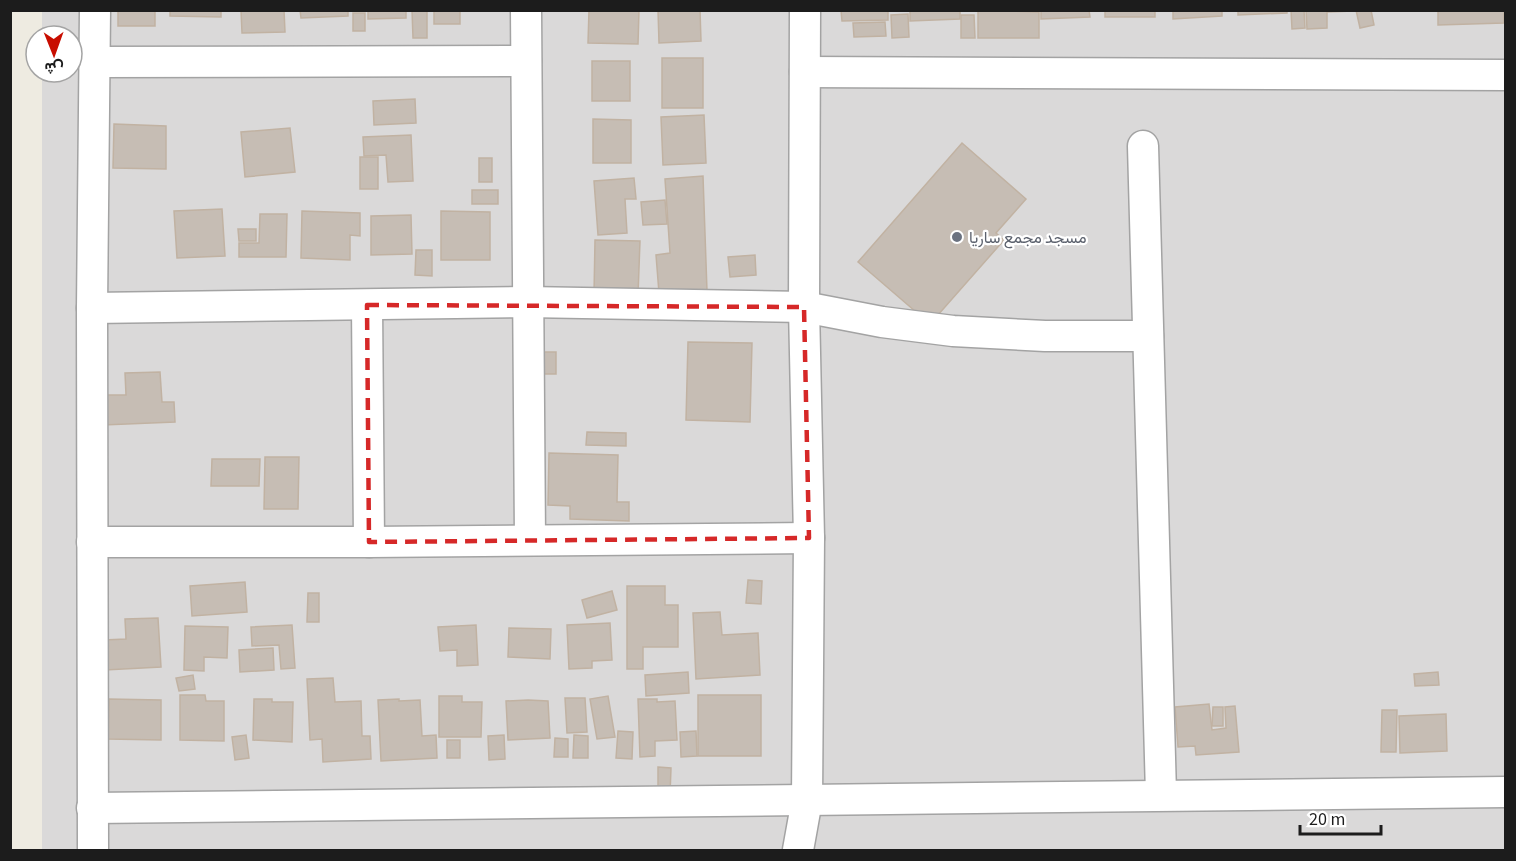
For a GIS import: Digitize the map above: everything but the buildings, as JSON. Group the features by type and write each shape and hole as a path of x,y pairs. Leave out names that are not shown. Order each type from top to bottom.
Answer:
{"street":[{"path":"93,850 92,308 95,10"},
{"path":"526,10 530,540"},
{"path":"798,850 807,801 809,538 804,307 805,10"},
{"path":"95,62 526,61"},
{"path":"805,72 1506,75"},
{"path":"1143,146 1161,794"},
{"path":"92,308 527,302 804,307 882,322 953,332 1046,336 1148,336"},
{"path":"367,305 369,542"},
{"path":"92,542 809,538"},
{"path":"92,808 807,801 1161,794 1506,792"}],"highlighted area":[{"path":"367,305 804,307 809,538 369,542"}],"shaded area":[{"path":"42,11 1505,11 1505,850 42,850 42,84 84,84 84,24 42,24"}],"place":[{"name":"مسجد مجمع ساريا","path":"957,237"}]}
